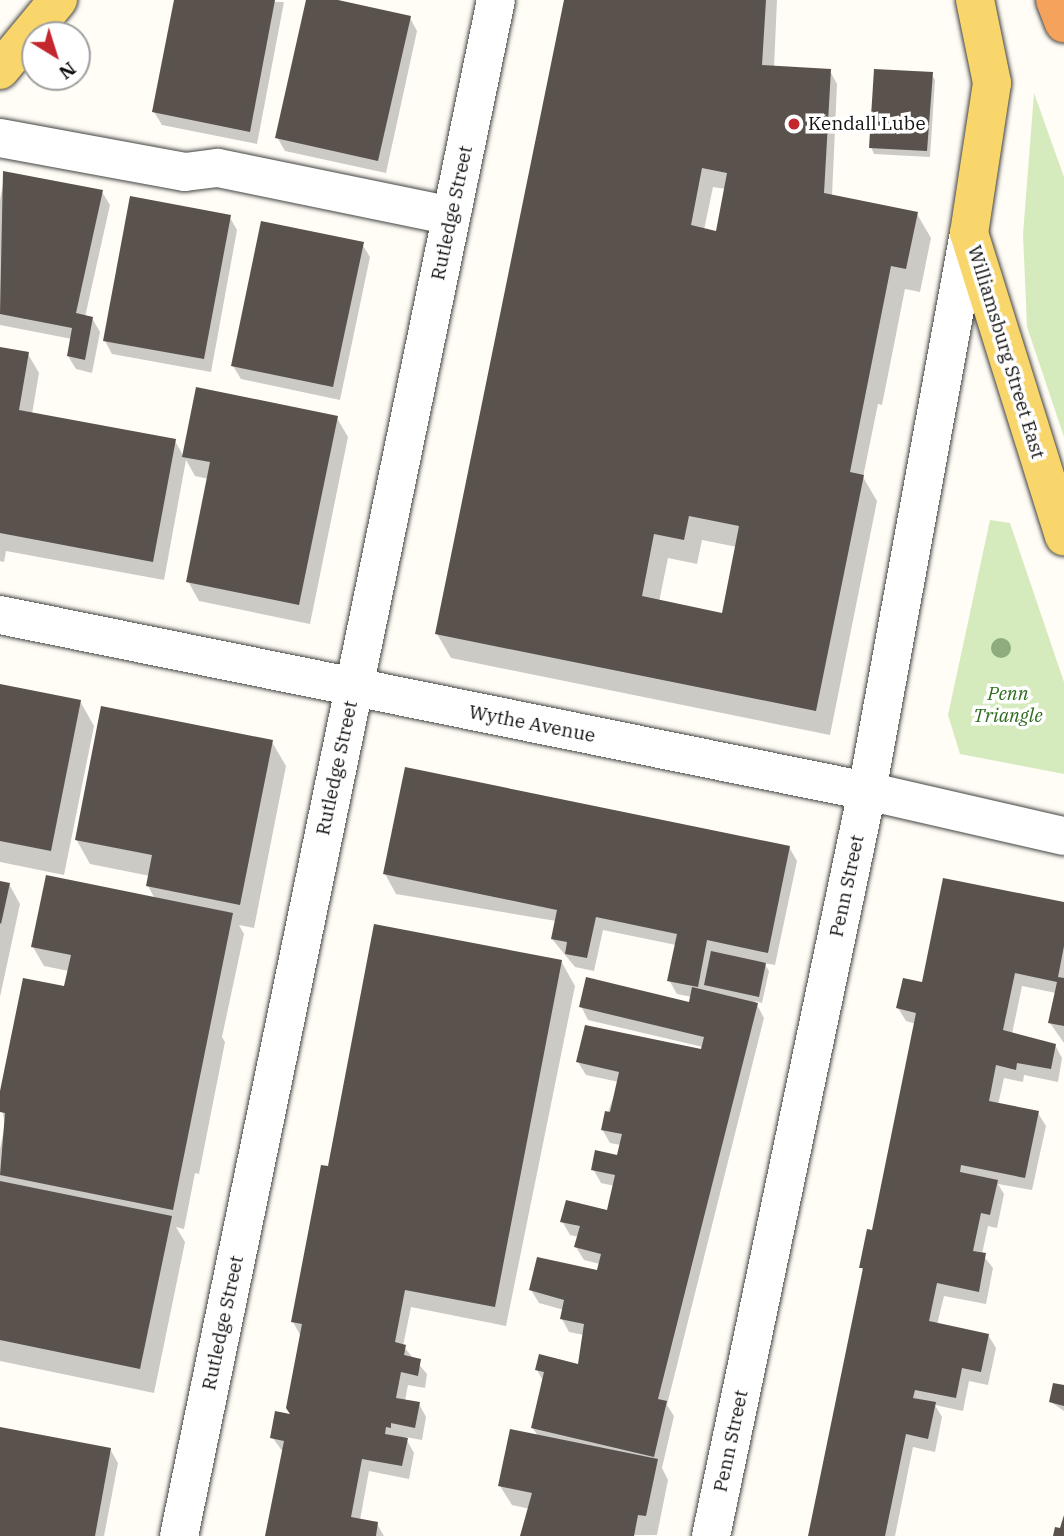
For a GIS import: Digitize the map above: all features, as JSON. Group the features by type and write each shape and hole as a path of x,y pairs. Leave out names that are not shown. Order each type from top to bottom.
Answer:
{"main road":[{"path":"0,70 58,0"},
{"name":"Williamsburg Street East","path":"975,0 992,83 969,233 1064,537"}],"street":[{"name":"Rutledge Street","path":"179,1536 496,0"},
{"path":"0,138 185,172 218,168 451,216"},
{"name":"Penn Street","path":"710,1536 867,791 969,233"},
{"name":"Wythe Avenue","path":"0,615 867,791 1064,836"}],"green space":[{"path":"1034,93 1064,177 1064,437 1027,327 1023,234"},
{"name":"Penn Triangle","path":"990,520 1010,523 1064,682 1064,774 960,754 948,715"}],"building":[{"path":"174,0 275,0 250,132 152,112"},
{"path":"306,0 338,0 411,16 378,161 275,138"},
{"path":"564,0 766,0 762,65 831,69 824,193 918,212 906,269 891,266 850,472 864,475 816,711 435,634","holes":["702,168 727,173 716,231 691,225","689,516 739,526 722,613 642,596 654,534 684,540"]},
{"path":"874,69 933,72 927,151 869,148"},
{"path":"3,171 103,190 76,313 93,317 85,360 67,356 72,328 0,314"},
{"path":"130,196 231,215 204,359 103,341"},
{"path":"261,221 364,242 333,387 231,366"},
{"path":"0,347 29,352 19,410 176,439 153,562 0,533"},
{"path":"196,387 338,416 299,605 186,582 210,462 182,457"},
{"path":"0,684 81,700 51,851 0,841"},
{"path":"101,706 273,740 240,905 146,886 152,855 75,840"},
{"path":"405,767 790,846 768,953 707,940 698,987 667,981 677,934 596,917 587,958 565,954 567,942 551,939 557,910 383,874"},
{"path":"46,875 233,913 173,1210 0,1175 5,1113 0,1112 0,1091 23,978 64,986 71,955 31,947"},
{"path":"943,878 1064,902 1064,946 1058,977 1064,978 1064,1026 1048,1023 1057,982 1015,973 1003,1030 1056,1044 1051,1069 1017,1063 1016,1070 996,1065 989,1101 1039,1111 1025,1178 961,1165 960,1172 998,1180 990,1215 981,1213 973,1251 986,1253 979,1292 937,1283 929,1321 989,1334 981,1372 962,1368 956,1398 915,1390 913,1398 936,1402 928,1439 906,1434 885,1536 808,1536 863,1268 859,1268 867,1229 872,1230 916,1013 896,1008 903,978 922,982"},
{"path":"0,881 10,883 1,924 0,923"},
{"path":"374,924 562,960 495,1307 405,1290 395,1342 406,1345 404,1355 421,1359 418,1376 401,1372 396,1398 420,1402 415,1428 391,1423 391,1428 386,1427 385,1434 408,1438 402,1466 362,1459 351,1517 378,1522 376,1536 265,1536 284,1441 270,1438 275,1411 290,1414 286,1408 302,1324 291,1322 321,1165 328,1166"},
{"path":"711,951 766,963 759,997 704,985"},
{"path":"586,977 689,1002 692,987 758,1003 658,1399 667,1401 654,1457 531,1428 544,1372 535,1370 539,1354 578,1364 584,1324 560,1319 564,1300 529,1290 537,1257 597,1270 601,1254 574,1247 580,1226 560,1222 566,1200 607,1210 615,1175 591,1170 595,1150 617,1155 622,1134 601,1130 605,1111 610,1112 619,1072 576,1062 585,1025 701,1049 704,1037 579,1007"},
{"path":"0,1181 172,1216 140,1369 0,1340"},
{"path":"1053,1383 1064,1385 1064,1406 1049,1402"},
{"path":"0,1427 111,1448 95,1536 0,1536"},
{"path":"510,1429 658,1459 646,1516 638,1515 634,1536 520,1536 532,1493 498,1486"},
{"path":"1064,1515 1064,1536 1053,1536 1055,1527 1060,1528"}],"place":[{"name":"Kendall Lube","path":"794,124"}]}
